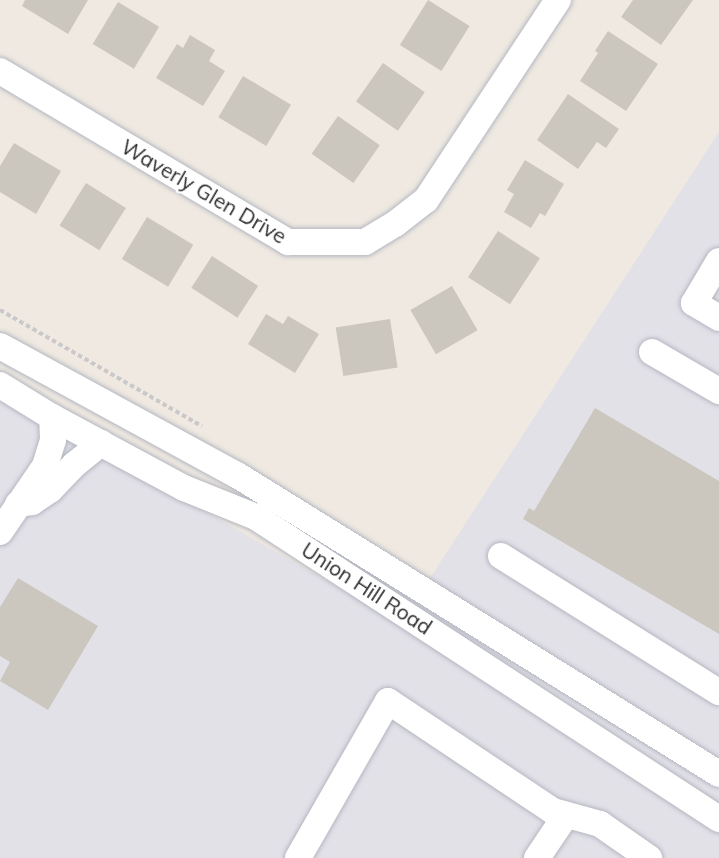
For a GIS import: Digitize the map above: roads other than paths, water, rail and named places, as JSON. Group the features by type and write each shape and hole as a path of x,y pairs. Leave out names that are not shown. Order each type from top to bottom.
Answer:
{"street":[{"name":"Waverly Glen Drive","path":"0,71 288,242 364,242 395,224 426,200 558,0"},
{"path":"719,261 694,303 719,318"},
{"name":"Union Hill Road","path":"0,346 247,481 719,774"},
{"path":"652,352 719,391"},
{"name":"Union Hill Road","path":"0,385 52,417 184,488 256,517 280,531 719,819"},
{"path":"0,532 45,466 53,440 52,417"},
{"path":"17,504 32,502 50,490 74,465 101,443"},
{"path":"501,556 719,692"},
{"path":"298,858 388,701 553,811 600,824 649,858"},
{"path":"537,858 566,815"}]}
